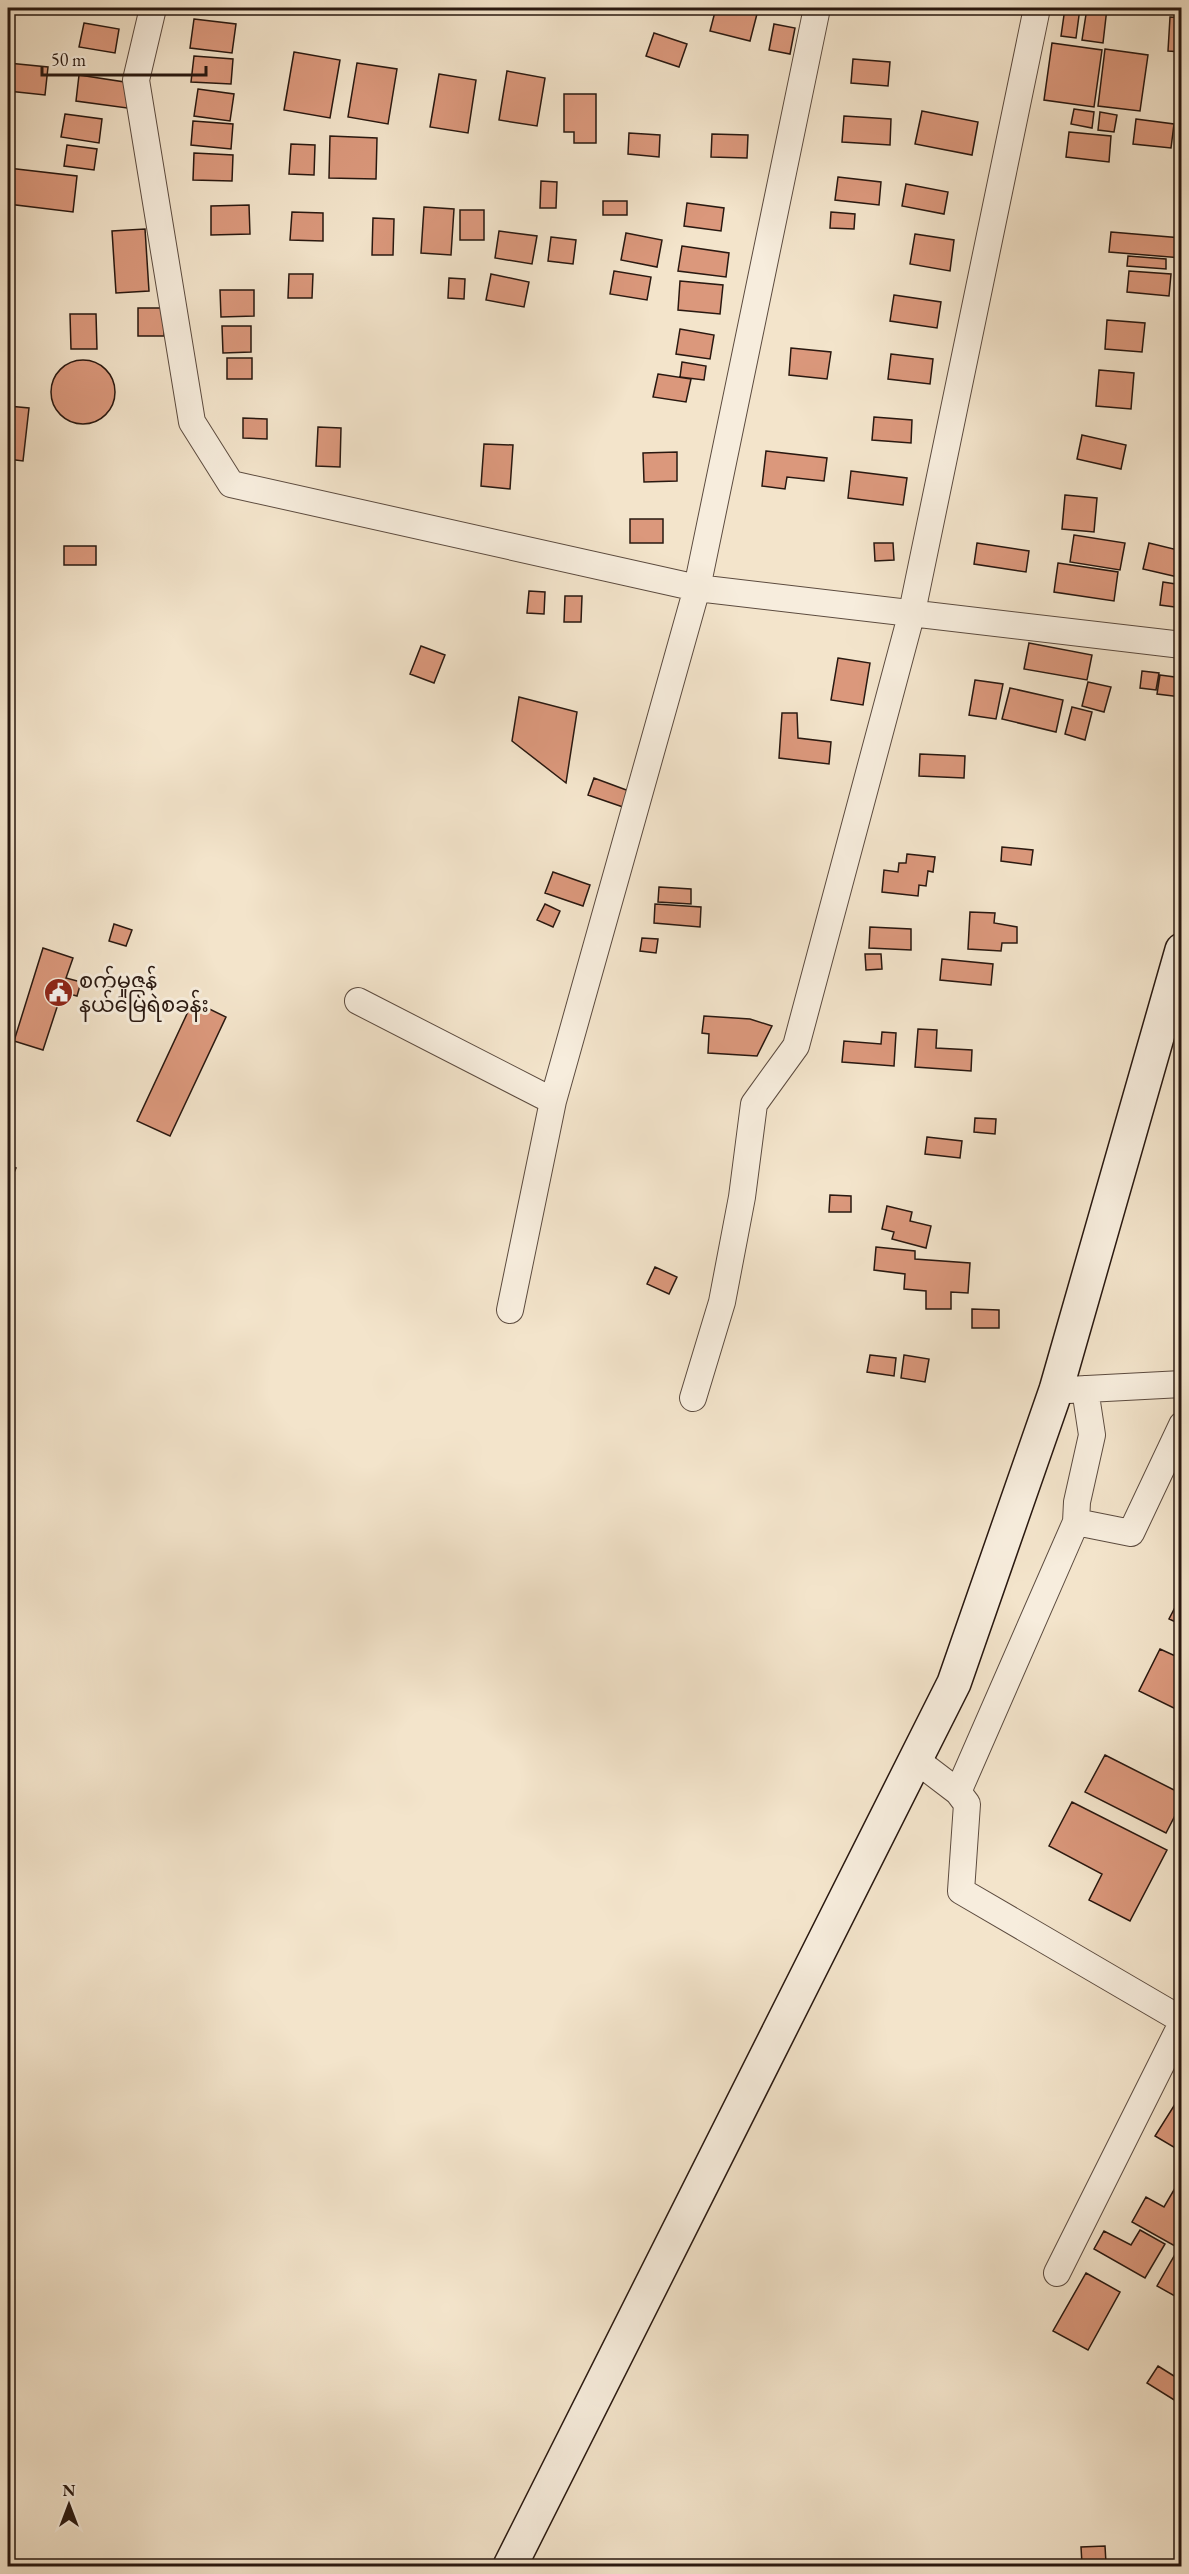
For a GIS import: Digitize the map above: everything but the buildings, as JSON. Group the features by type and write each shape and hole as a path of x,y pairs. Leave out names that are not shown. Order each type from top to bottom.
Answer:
{"main road":[{"path":"510,2566 954,1683 1070,1390 1182,950"}],"street":[{"path":"153,8 136,80 192,422 231,484 697,588 1182,645"},
{"path":"510,1310 553,1101 697,588 817,8"},
{"path":"693,1398 722,1302 742,1197 754,1104 796,1046 912,612 1037,8"},
{"path":"358,1002 553,1101"},
{"path":"958,1792 1076,1522 1077,1503 1092,1435 1070,1390 1182,1384"},
{"path":"1076,1522 1131,1533 1182,1425"},
{"path":"916,1760 958,1792 967,1804 961,1891 1182,2021 1057,2273"}],"place":[{"name":"စက်မှုဇုန် နယ်မြေရဲစခန်း","path":"58,993"}]}
